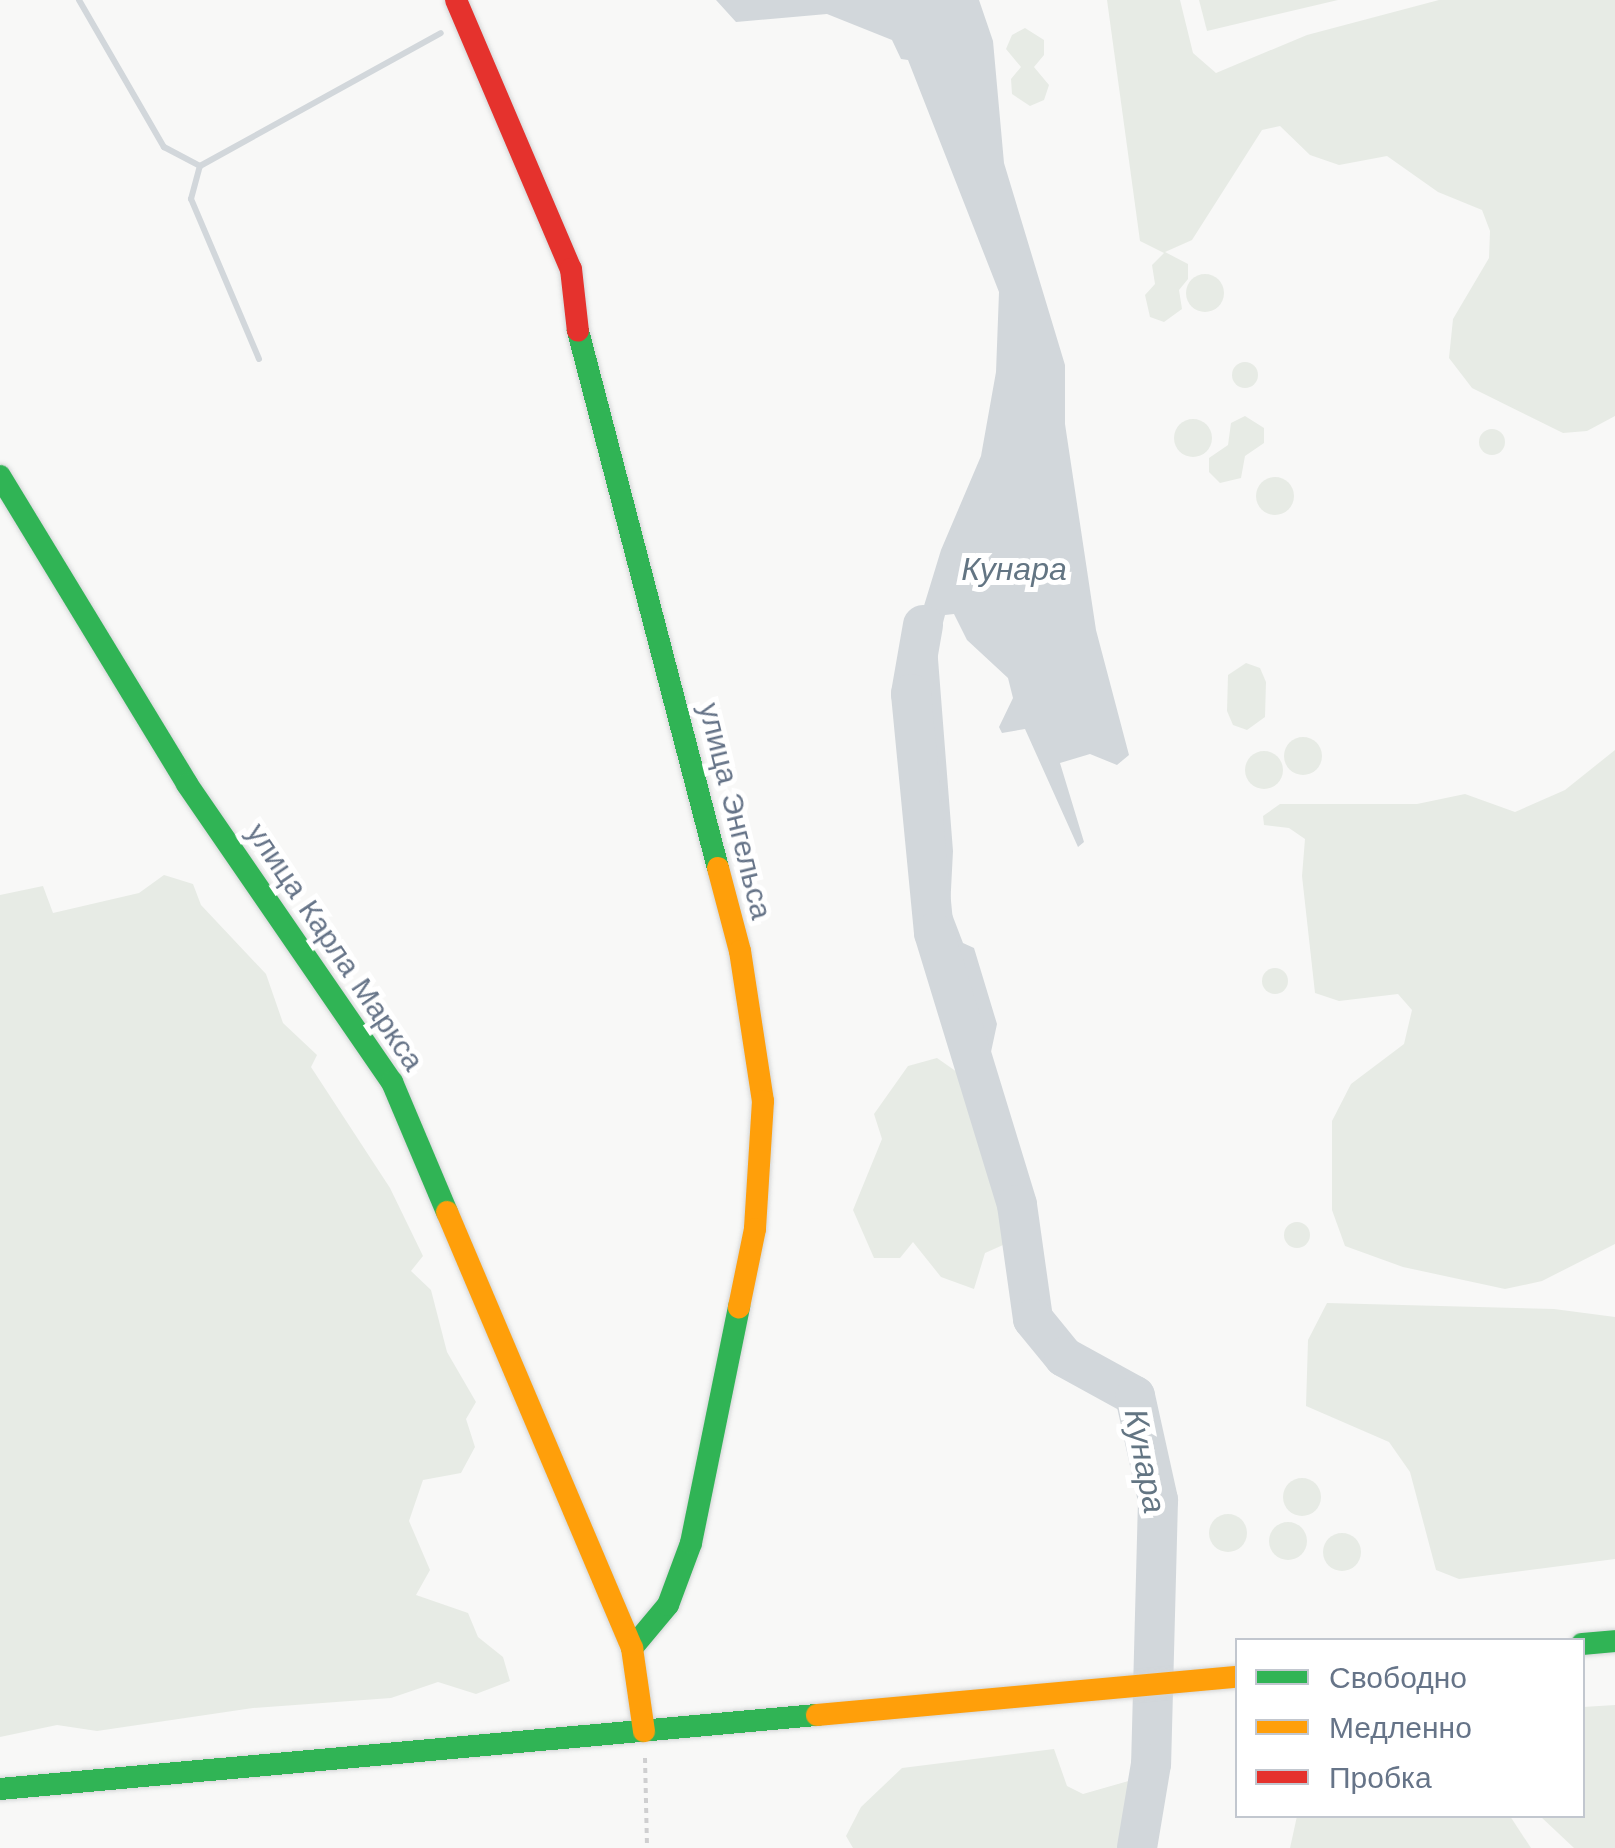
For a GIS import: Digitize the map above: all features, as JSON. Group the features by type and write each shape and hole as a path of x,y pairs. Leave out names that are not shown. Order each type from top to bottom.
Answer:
{"street":[{"name":"улица Энгельса","path":"456,0 496,105 571,269 580,344 740,951 762,1101 754,1229 690,1543 668,1604 632,1648"},
{"name":"улица Карла Маркса","path":"0,476 187,784 392,1082 632,1648 644,1731"},
{"path":"1585,1644 1615,1641"},
{"path":"0,1789 1235,1677"}],"path":[{"path":"644,1731 647,1848"}],"shaded area":[{"path":"1107,0 1180,0 1193,53 1216,73 1307,35 1439,0 1615,0 1615,416 1587,431 1563,433 1472,388 1449,358 1453,319 1489,258 1490,231 1482,210 1438,192 1387,156 1339,165 1310,155 1280,126 1262,130 1192,240 1165,252 1188,264 1188,279 1179,290 1182,309 1164,322 1150,317 1145,295 1155,284 1152,265 1164,253 1140,241"},
{"path":"1199,0 1338,0 1207,31"},
{"path":"1025,28 1044,40 1044,55 1034,67 1049,85 1044,100 1030,106 1012,94 1011,79 1021,67 1006,49 1012,35"},
{"path":"1205,274 1219,279 1224,293 1219,307 1205,312 1191,307 1186,293 1191,279"},
{"path":"1245,362 1254,366 1258,375 1254,384 1245,388 1236,384 1232,375 1236,366"},
{"path":"1245,416 1264,428 1264,443 1245,456 1241,478 1220,483 1209,472 1209,458 1228,445 1231,423"},
{"path":"1193,419 1207,424 1212,438 1207,452 1193,457 1179,452 1174,438 1179,424"},
{"path":"1492,429 1501,433 1505,442 1501,451 1492,455 1483,451 1479,442 1483,433"},
{"path":"1275,477 1289,482 1294,496 1289,510 1275,515 1261,510 1256,496 1261,482"},
{"path":"1246,663 1260,668 1266,682 1265,717 1247,730 1233,725 1227,711 1228,675"},
{"path":"1303,737 1317,742 1322,756 1317,770 1303,775 1289,770 1284,756 1289,742"},
{"path":"1615,750 1615,1244 1542,1281 1505,1289 1403,1267 1345,1246 1332,1210 1332,1121 1351,1084 1404,1044 1412,1010 1398,994 1339,1001 1315,993 1302,876 1305,839 1289,828 1264,825 1263,816 1280,804 1417,804 1465,794 1515,812 1565,790"},
{"path":"1264,751 1278,756 1283,770 1278,784 1264,789 1250,784 1245,770 1250,756"},
{"path":"164,875 193,884 201,905 266,974 283,1023 317,1055 311,1067 390,1188 423,1256 411,1271 431,1290 447,1352 476,1402 466,1419 475,1447 461,1473 423,1480 409,1521 430,1570 416,1595 468,1613 478,1637 503,1657 510,1681 476,1694 438,1682 391,1698 253,1708 97,1731 57,1725 0,1737 0,895 43,886 53,913 139,893"},
{"path":"1275,968 1284,972 1288,981 1284,990 1275,994 1266,990 1262,981 1266,972"},
{"path":"937,1058 957,1072 1012,1241 985,1253 974,1289 941,1277 913,1242 900,1258 874,1258 853,1210 882,1139 874,1114 908,1066"},
{"path":"1297,1222 1306,1226 1310,1235 1306,1244 1297,1248 1288,1244 1284,1235 1288,1226"},
{"path":"1327,1303 1554,1309 1615,1317 1615,1559 1459,1579 1436,1570 1410,1472 1389,1442 1306,1406 1308,1340"},
{"path":"1302,1478 1316,1483 1321,1497 1316,1511 1302,1516 1288,1511 1283,1497 1288,1483"},
{"path":"1228,1514 1242,1519 1247,1533 1242,1547 1228,1552 1214,1547 1209,1533 1214,1519"},
{"path":"1288,1522 1302,1527 1307,1541 1302,1555 1288,1560 1274,1555 1269,1541 1274,1527"},
{"path":"1342,1533 1356,1538 1361,1552 1356,1566 1342,1571 1328,1566 1323,1552 1328,1538"},
{"path":"1615,1705 1615,1848 1574,1848 1542,1818 1585,1818 1585,1707"},
{"path":"1054,1749 1067,1786 1083,1794 1132,1780 1126,1848 853,1848 846,1836 861,1807 902,1768"},
{"path":"1297,1818 1511,1818 1531,1848 1290,1848"}],"water":[{"name":"Кунара","path":"716,0 979,0 993,41 1004,163 1065,365 1065,424 1096,630 1129,755 1117,765 1090,754 1060,763 1084,842 1078,847 1025,729 1002,733 999,727 1013,698 1008,678 967,640 954,614 945,615 937,646 953,851 950,909 963,943 974,948 997,1024 991,1052 964,1053 962,1021 930,910 915,789 912,645 941,550 981,456 996,372 999,292 908,60 901,59 892,40 827,14 736,22"}],"waterway":[{"path":"79,0 164,147 200,166"},
{"path":"259,359 191,199 200,166 441,33"},
{"name":"Кунара","path":"923,625 911,694 934,933 1017,1205 1033,1319 1064,1357 1135,1396 1158,1500 1151,1764 1137,1848"}],"traffic: fast":[{"path":"578,331 718,868"},
{"path":"0,476 187,784 392,1082 447,1212"},
{"path":"632,1648 668,1605 691,1543 739,1307"},
{"path":"1585,1644 1615,1641"},
{"path":"0,1789 817,1715"}],"traffic: slow":[{"path":"718,868 740,951 763,1101 755,1229 739,1307"},
{"path":"447,1212 632,1648 644,1731"},
{"path":"817,1715 1235,1677"}],"traffic: jam":[{"path":"456,0 571,269 578,331"}]}
